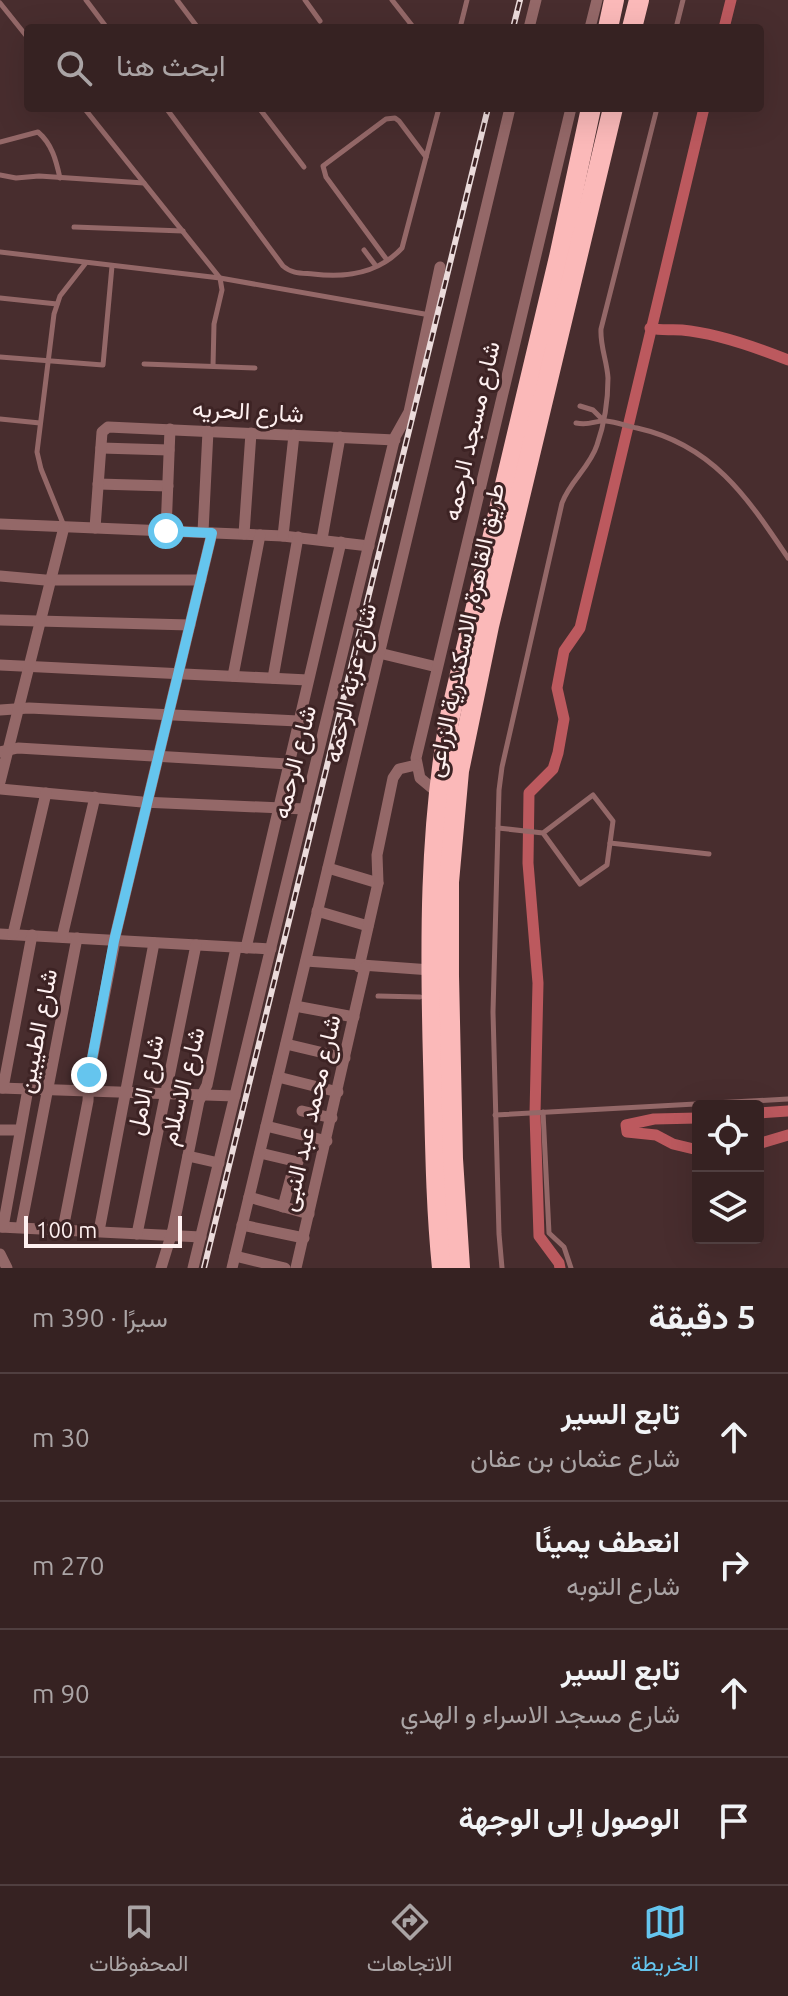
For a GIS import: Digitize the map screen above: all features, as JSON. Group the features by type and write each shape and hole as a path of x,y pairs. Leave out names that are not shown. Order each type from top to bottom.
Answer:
{"highway":[{"path":"609,24 614,0"},
{"path":"633,24 639,0"},
{"name":"طريق القاهرة, الاسكندرية الزراعى","path":"442,1268 437,1220 431,970 433,839 438,793 450,716 559,257 590,112"},
{"name":"طريق القاهرة, الاسكندرية الزراعى","path":"460,1268 453,1159 449,929 452,827 459,771 489,626 612,112"}],"street":[{"path":"530,24 536,0"},
{"path":"591,24 597,0"},
{"name":"شارع عزبة الرحمه","path":"234,1262 509,112"},
{"name":"شارع مسجد الرحمه","path":"416,765 570,112"},
{"name":"شارع الرحمه","path":"193,1268 395,440 409,412 440,267"},
{"name":"شارع الحريه","path":"101,448 102,432 110,426 395,440"},
{"path":"166,531 170,429"},
{"path":"63,1229 115,941 201,580 208,533 208,431"},
{"path":"244,534 251,433"},
{"path":"283,536 294,435"},
{"path":"322,539 340,437"},
{"path":"95,528 101,448 169,450"},
{"path":"98,484 168,486"},
{"path":"0,524 283,536 369,546"},
{"path":"0,782 4,751 18,710 64,527"},
{"path":"233,676 260,535"},
{"path":"273,678 298,537"},
{"name":"شارع الاسلام","path":"161,1268 202,1095 278,808 341,542"},
{"path":"0,576 51,580 201,580"},
{"path":"0,620 190,625"},
{"path":"379,653 437,667"},
{"path":"0,665 308,680"},
{"path":"0,710 29,708 298,721"},
{"path":"4,751 18,748 288,764"},
{"path":"362,967 378,883 377,855 393,778 399,769 416,765 424,783 438,793"},
{"path":"0,789 147,802 305,809"},
{"path":"13,934 46,793"},
{"path":"62,937 95,797"},
{"path":"328,868 378,883"},
{"path":"317,911 368,926"},
{"path":"0,934 271,949"},
{"path":"32,935 2,1088 235,1096"},
{"name":"شارع الطيبين","path":"21,1227 77,938"},
{"path":"99,1231 154,943"},
{"name":"شارع الامل","path":"137,1234 196,945"},
{"path":"306,961 431,970"},
{"name":"شارع محمد عبد النبى","path":"296,1268 338,1092 362,967"},
{"path":"295,1006 354,1017"},
{"path":"286,1044 345,1058"},
{"path":"278,1077 338,1092"},
{"path":"28,1089 20,1130 6,1175 1,1227 201,1237"},
{"path":"302,1111 332,1118"},
{"path":"266,1126 327,1141"},
{"path":"0,1130 20,1130"},
{"path":"260,1153 298,1162"},
{"path":"188,1156 219,1163"},
{"path":"283,1207 291,1177"},
{"path":"249,1197 309,1214"},
{"path":"242,1225 304,1238"},
{"path":"0,1254 7,1268"},
{"path":"234,1262 285,1268"}],"lane":[{"path":"86,0 104,24"},
{"path":"177,0 195,24"},
{"path":"305,0 320,21"},
{"path":"392,0 411,24"},
{"path":"461,24 467,0"},
{"path":"677,24 683,0"},
{"path":"0,3 24,33"},
{"path":"87,112 220,278 222,290 214,324 213,366"},
{"path":"169,112 288,270 341,277 387,260 396,255 405,242 438,112"},
{"path":"262,112 304,167"},
{"path":"502,1268 493,1012 502,767 562,503 569,486 594,453 603,421 608,378 601,329 656,112"},
{"path":"387,260 326,177 323,166 386,119 392,118 399,121 427,157"},
{"path":"0,142 38,132 45,138 56,159 60,178"},
{"path":"0,175 145,183"},
{"path":"74,227 184,231"},
{"path":"364,250 376,266"},
{"path":"0,252 220,278 430,315"},
{"path":"64,527 38,460 40,423 57,304 85,263"},
{"path":"0,357 103,365 112,266"},
{"path":"0,298 57,304"},
{"path":"144,364 255,368"},
{"path":"580,406 591,409 603,421"},
{"path":"0,419 40,423"},
{"path":"576,423 590,425 603,421 645,430 675,440 715,465 755,509 788,558"},
{"path":"498,828 543,833 580,884 607,865 613,821 593,795 543,833"},
{"path":"610,843 709,854"},
{"path":"378,996 420,997"},
{"path":"495,1115 788,1099"},
{"path":"543,1112 549,1228 551,1236 564,1247 571,1268"}],"waterway":[{"path":"725,24 731,0"},
{"path":"560,1268 539,1236 535,1114 538,983 528,863 529,793 553,769 558,753 564,719 557,688 564,651 580,628 703,112"},
{"path":"650,328 708,334 788,360"},
{"path":"764,1113 788,1111"},
{"path":"692,1118 654,1119 626,1125 627,1132 656,1135 673,1144 692,1149"},
{"path":"764,1142 788,1135"}],"railway":[{"path":"514,24 520,0"},
{"path":"204,1268 487,112"}],"route":[{"path":"89,1075 114,941 212,533 166,531"}]}
